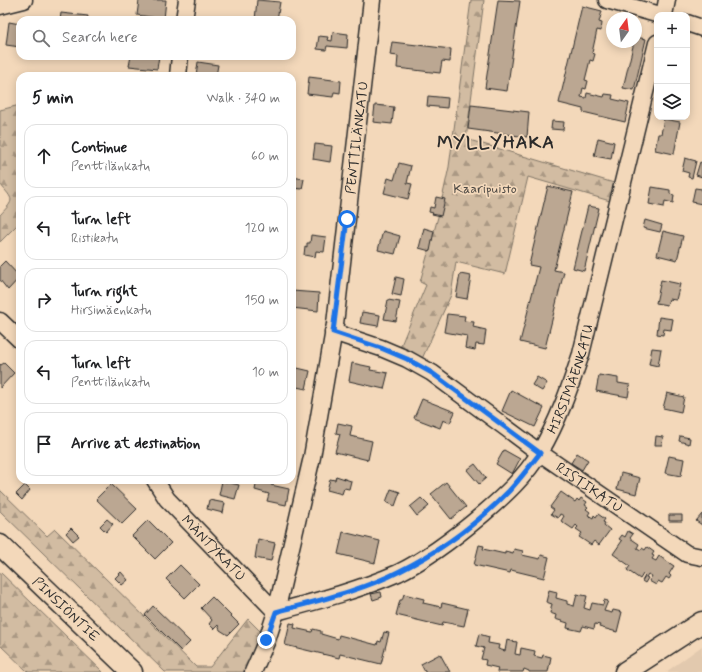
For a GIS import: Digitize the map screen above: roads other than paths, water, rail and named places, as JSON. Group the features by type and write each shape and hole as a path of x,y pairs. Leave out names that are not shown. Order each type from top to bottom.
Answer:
{"main road":[{"name":"PINSIÖNTIE","path":"0,545 132,672"},
{"path":"625,672 702,622"}],"street":[{"path":"0,6 24,0"},
{"path":"185,16 187,0"},
{"name":"PENTTILÄNKATU","path":"252,672 276,612 312,457 333,332 372,0"},
{"path":"606,0 654,13"},
{"path":"665,12 667,0"},
{"path":"690,24 702,28"},
{"name":"HIRSIMÄENKATU","path":"276,612 327,598 372,583 399,572 442,547 509,491 540,453 569,390 581,354 656,48"},
{"path":"178,72 180,60"},
{"path":"0,321 16,336"},
{"name":"RISTIKATU","path":"333,332 400,356 432,373 540,453 687,554 702,557"},
{"name":"MÄNTYKATU","path":"158,484 167,499 276,612"}],"district":[{"name":"MYLLYHAKA","path":"496,142"}],"park label":[{"name":"Kaaripuisto","path":"485,188"}]}
